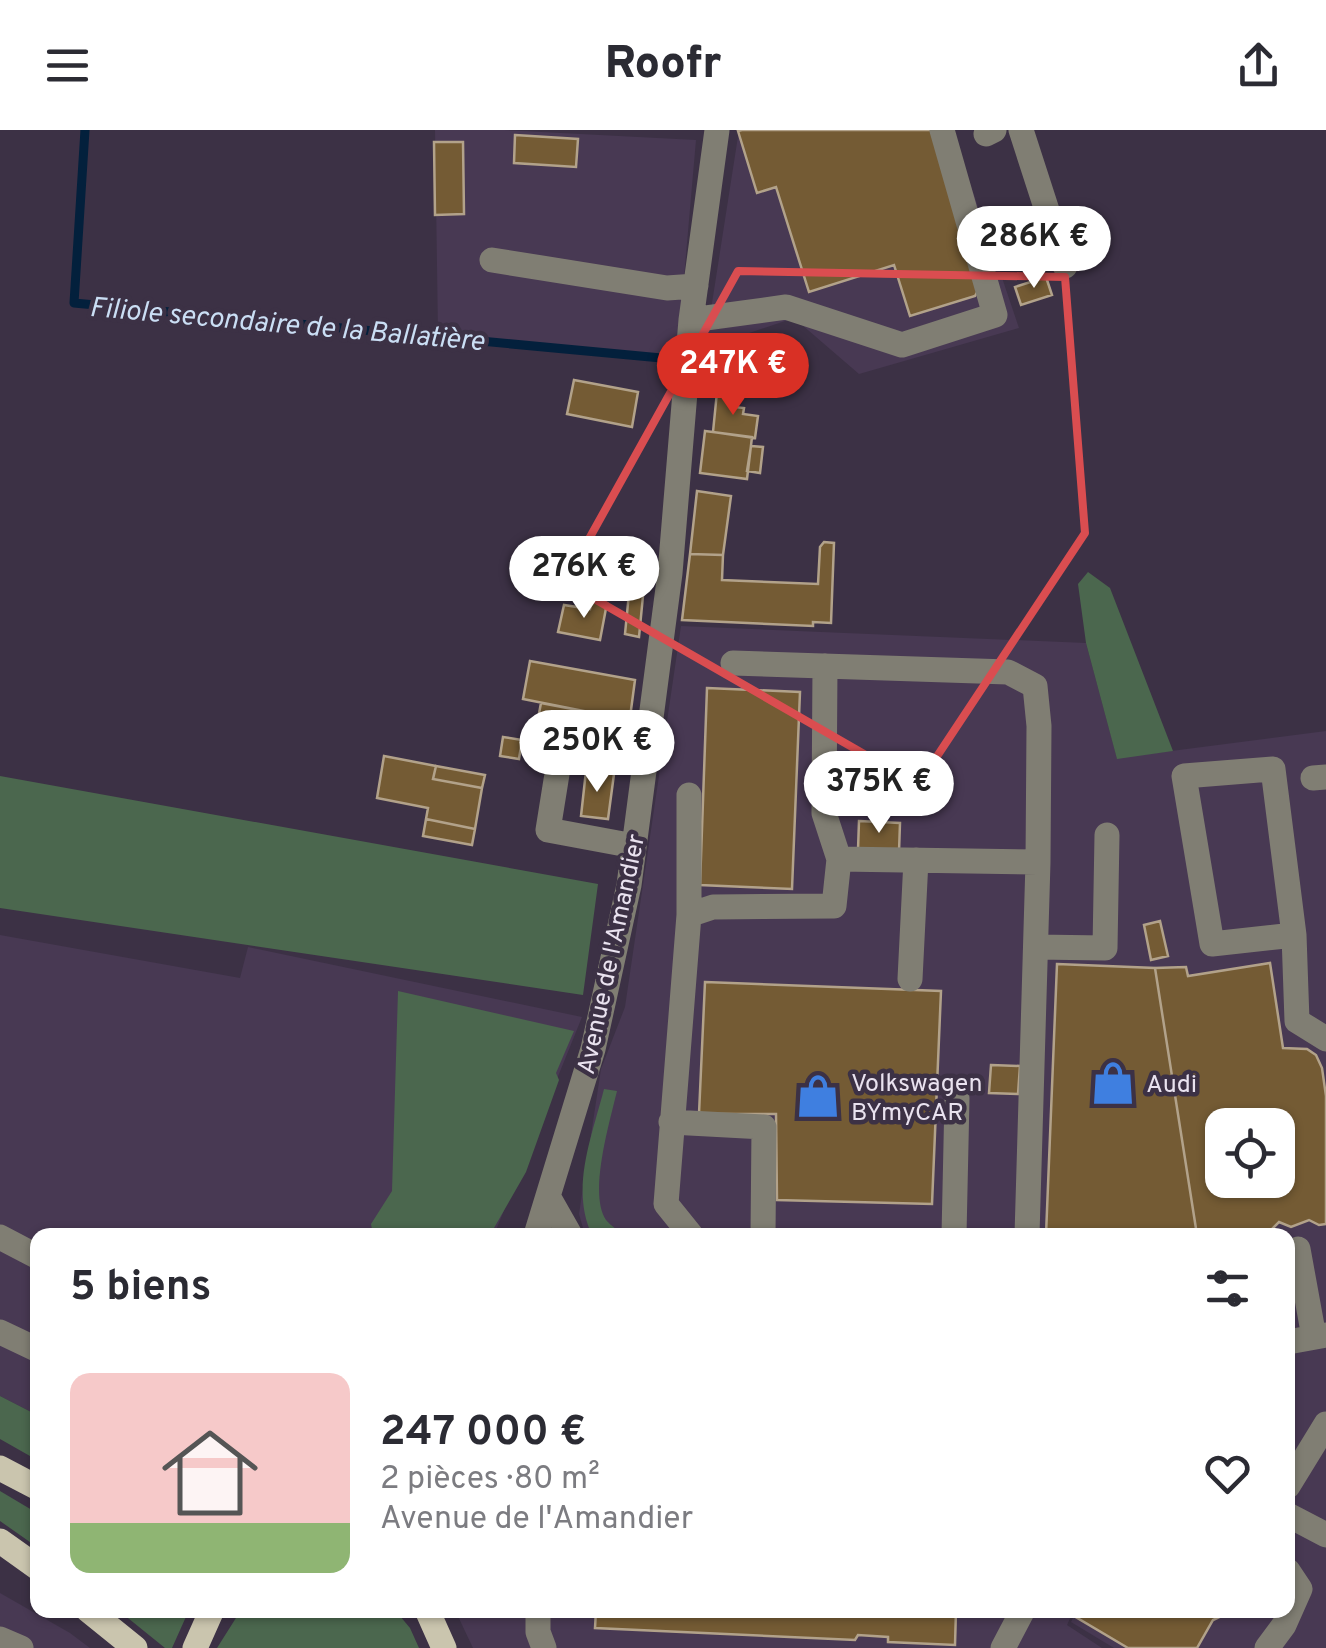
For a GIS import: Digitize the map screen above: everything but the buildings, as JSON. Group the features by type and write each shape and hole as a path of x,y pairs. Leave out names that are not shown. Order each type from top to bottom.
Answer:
{"main road":[{"path":"0,1468 30,1484"},
{"path":"0,1541 30,1562"},
{"path":"98,1618 135,1648"},
{"path":"194,1648 208,1618"},
{"path":"432,1618 444,1648"}],"street":[{"name":"Avenue de l'Amandier","path":"538,1228 593,1049 629,885 670,573 691,320 717,130"},
{"path":"691,320 786,307 902,345 995,314 942,130"},
{"path":"1021,130 1065,266"},
{"path":"492,260 667,288 696,286"},
{"path":"733,663 1008,672 1034,686 1039,726 1038,862 1027,1228"},
{"path":"689,915 713,907 834,906 839,860 824,812 826,666"},
{"path":"1294,935 1212,944 1184,776 1273,769 1294,935 1297,1020 1326,1039"},
{"path":"556,774 548,830 634,846"},
{"path":"685,1228 666,1204 689,915 690,795"},
{"path":"1036,948 1105,948 1107,835"},
{"path":"839,860 1038,862"},
{"path":"910,979 916,860"},
{"path":"954,1228 957,1098"},
{"path":"670,1122 764,1128 764,1228"},
{"path":"549,1198 566,1228"},
{"path":"0,1237 30,1252"},
{"path":"1295,1341 1320,1336 1298,1249"},
{"path":"0,1332 30,1346"},
{"path":"1295,1475 1326,1424"},
{"path":"1295,1518 1326,1536"},
{"path":"538,1618 544,1648"},
{"path":"1002,1648 1013,1618"},
{"path":"1267,1648 1287,1618"},
{"path":"0,1639 21,1648"}],"highlighted area":[{"path":"738,271 1065,277 1085,533 918,785 565,582"}],"shaded area":[{"path":"435,130 696,140 677,358 438,333"},
{"path":"739,130 952,130 1019,328 859,374 794,318 705,348"},
{"path":"681,626 1086,643 1117,758 1326,731 1326,1648 1114,1648 1071,1622 1073,1618 1295,1618 1295,1228 583,1228 579,1214 601,1069 625,1007"},
{"path":"0,935 240,978 248,947 582,1017 497,1228 30,1228 30,1411 0,1396"},
{"path":"0,1593 30,1610 30,1618 44,1618 90,1648 0,1648"},
{"path":"459,1618 1070,1618 1067,1625 1102,1648 473,1648"}],"green space":[{"path":"1088,572 1110,588 1173,751 1117,759 1086,643 1078,584"},
{"path":"0,776 598,884 583,995 0,908"},
{"path":"398,991 574,1031 556,1073 559,1080 526,1172 494,1228 372,1228 392,1191"},
{"path":"604,1089 617,1091 602,1157 599,1193 606,1220 615,1228 590,1228 586,1217 583,1181"},
{"path":"0,1396 30,1411 30,1456 0,1439"},
{"path":"0,1491 30,1509 30,1542 0,1521"},
{"path":"128,1618 185,1618 172,1648 165,1648"},
{"path":"236,1618 402,1618 419,1648 217,1648"}],"waterway":[{"name":"Filiole secondaire de la Ballatière","path":"85,130 74,303 672,359"}],"place":[{"name":"Audi","path":"1113,1083"},
{"name":"Volkswagen BYmyCAR","path":"818,1096"}]}
